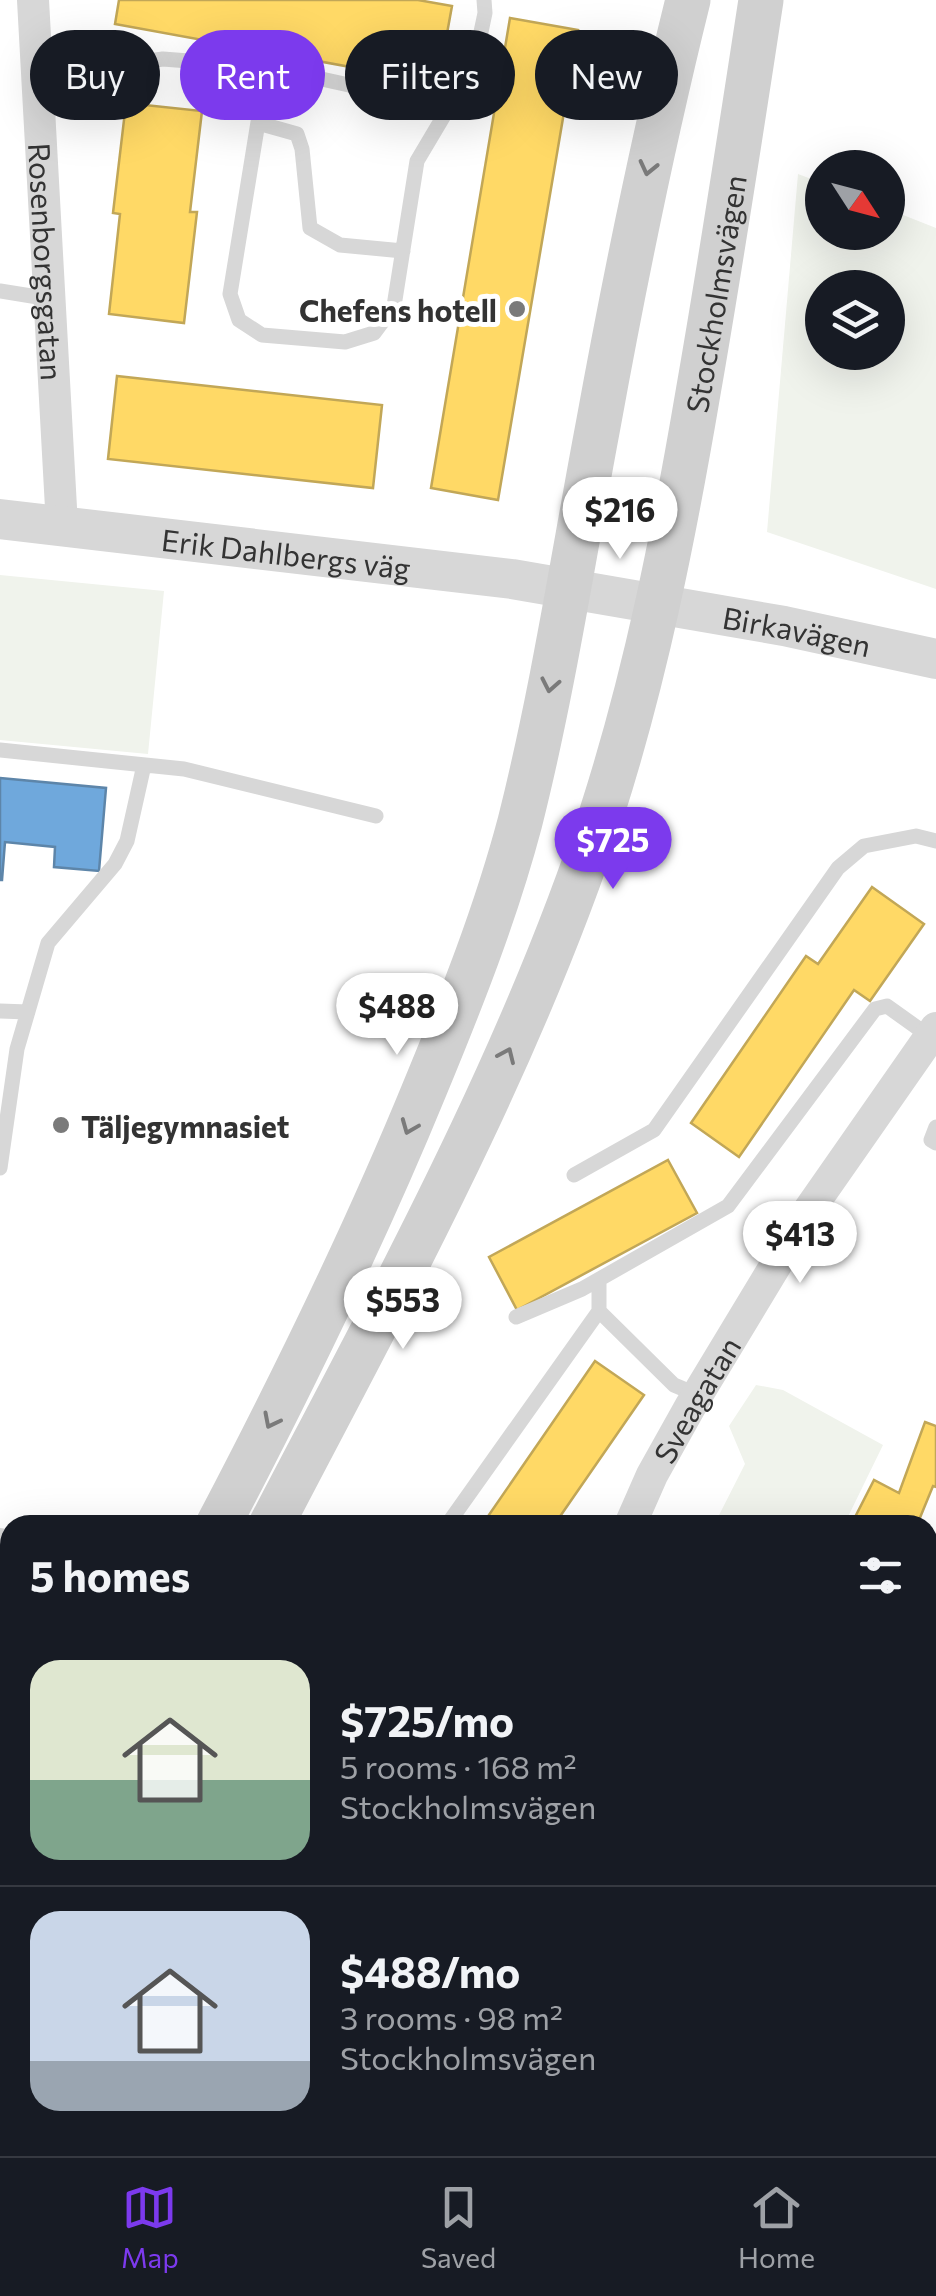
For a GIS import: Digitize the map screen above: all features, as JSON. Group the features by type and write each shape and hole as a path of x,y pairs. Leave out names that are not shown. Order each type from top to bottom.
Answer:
{"main road":[{"name":"Stockholmsvägen","path":"276,1515 467,1144 535,994 602,812 658,605 685,469 761,0"},
{"path":"223,1515 383,1188 487,930 519,824 570,589 676,2"}],"street":[{"name":"Rosenborgsgatan","path":"33,0 35,30"},
{"name":"Rosenborgsgatan","path":"40,120 62,526"},
{"name":"Erik Dahlbergs väg","path":"0,518 512,578 658,605"},
{"name":"Birkavägen","path":"658,605 784,626 936,660"},
{"name":"Sveagatan","path":"634,1515 652,1475 809,1210 934,1036"}],"lane":[{"path":"482,30 484,0"},
{"path":"258,120 230,294 240,320 262,335 344,342 374,333 394,306 417,161 441,120"},
{"path":"258,123 297,134 310,228 340,245 403,251"},
{"path":"0,291 50,299"},
{"path":"0,750 184,769 376,816"},
{"path":"0,1168 17,1049 48,944 115,864 127,840 144,765"},
{"path":"574,1175 654,1130 838,868 864,846 916,836 936,841"},
{"path":"516,1318 599,1280 728,1206 875,1009 887,1006 934,1036"},
{"path":"0,1011 28,1012"},
{"path":"936,1128 931,1140 936,1144"},
{"path":"454,1515 599,1311 599,1280"},
{"path":"599,1311 674,1385 698,1395"}],"shaded area":[{"path":"798,174 805,177 805,250 905,250 905,216 936,228 936,589 767,532"},
{"path":"0,575 164,591 148,754 0,740"},
{"path":"756,1385 783,1390 883,1445 849,1515 719,1515 745,1464 729,1426"}],"building: Homes":[{"path":"119,0 418,0 452,6 448,30 345,30 345,66 325,62 325,30 180,30 180,36 115,24"},
{"path":"510,18 578,30 535,30 535,120 563,120 498,500 431,488 493,120 515,120 515,30 508,30"},
{"path":"160,107 180,109 180,120 201,120 190,212 197,212 184,323 109,314 120,214 113,213 124,120 160,120"},
{"path":"117,376 382,405 373,488 108,459"},
{"path":"872,887 924,924 870,1001 854,990 739,1157 691,1123 806,956 818,964"},
{"path":"668,1160 697,1213 517,1310 489,1257"},
{"path":"595,1361 644,1395 561,1515 489,1515"},
{"path":"925,1422 936,1426 936,1487 933,1486 921,1515 856,1515 874,1480 899,1493"}],"building: Schools":[{"path":"0,778 106,788 99,871 54,867 55,847 5,842 0,880"}],"place":[{"name":"Chefens hotell","path":"517,309"},
{"name":"Täljegymnasiet","path":"61,1125"}]}
